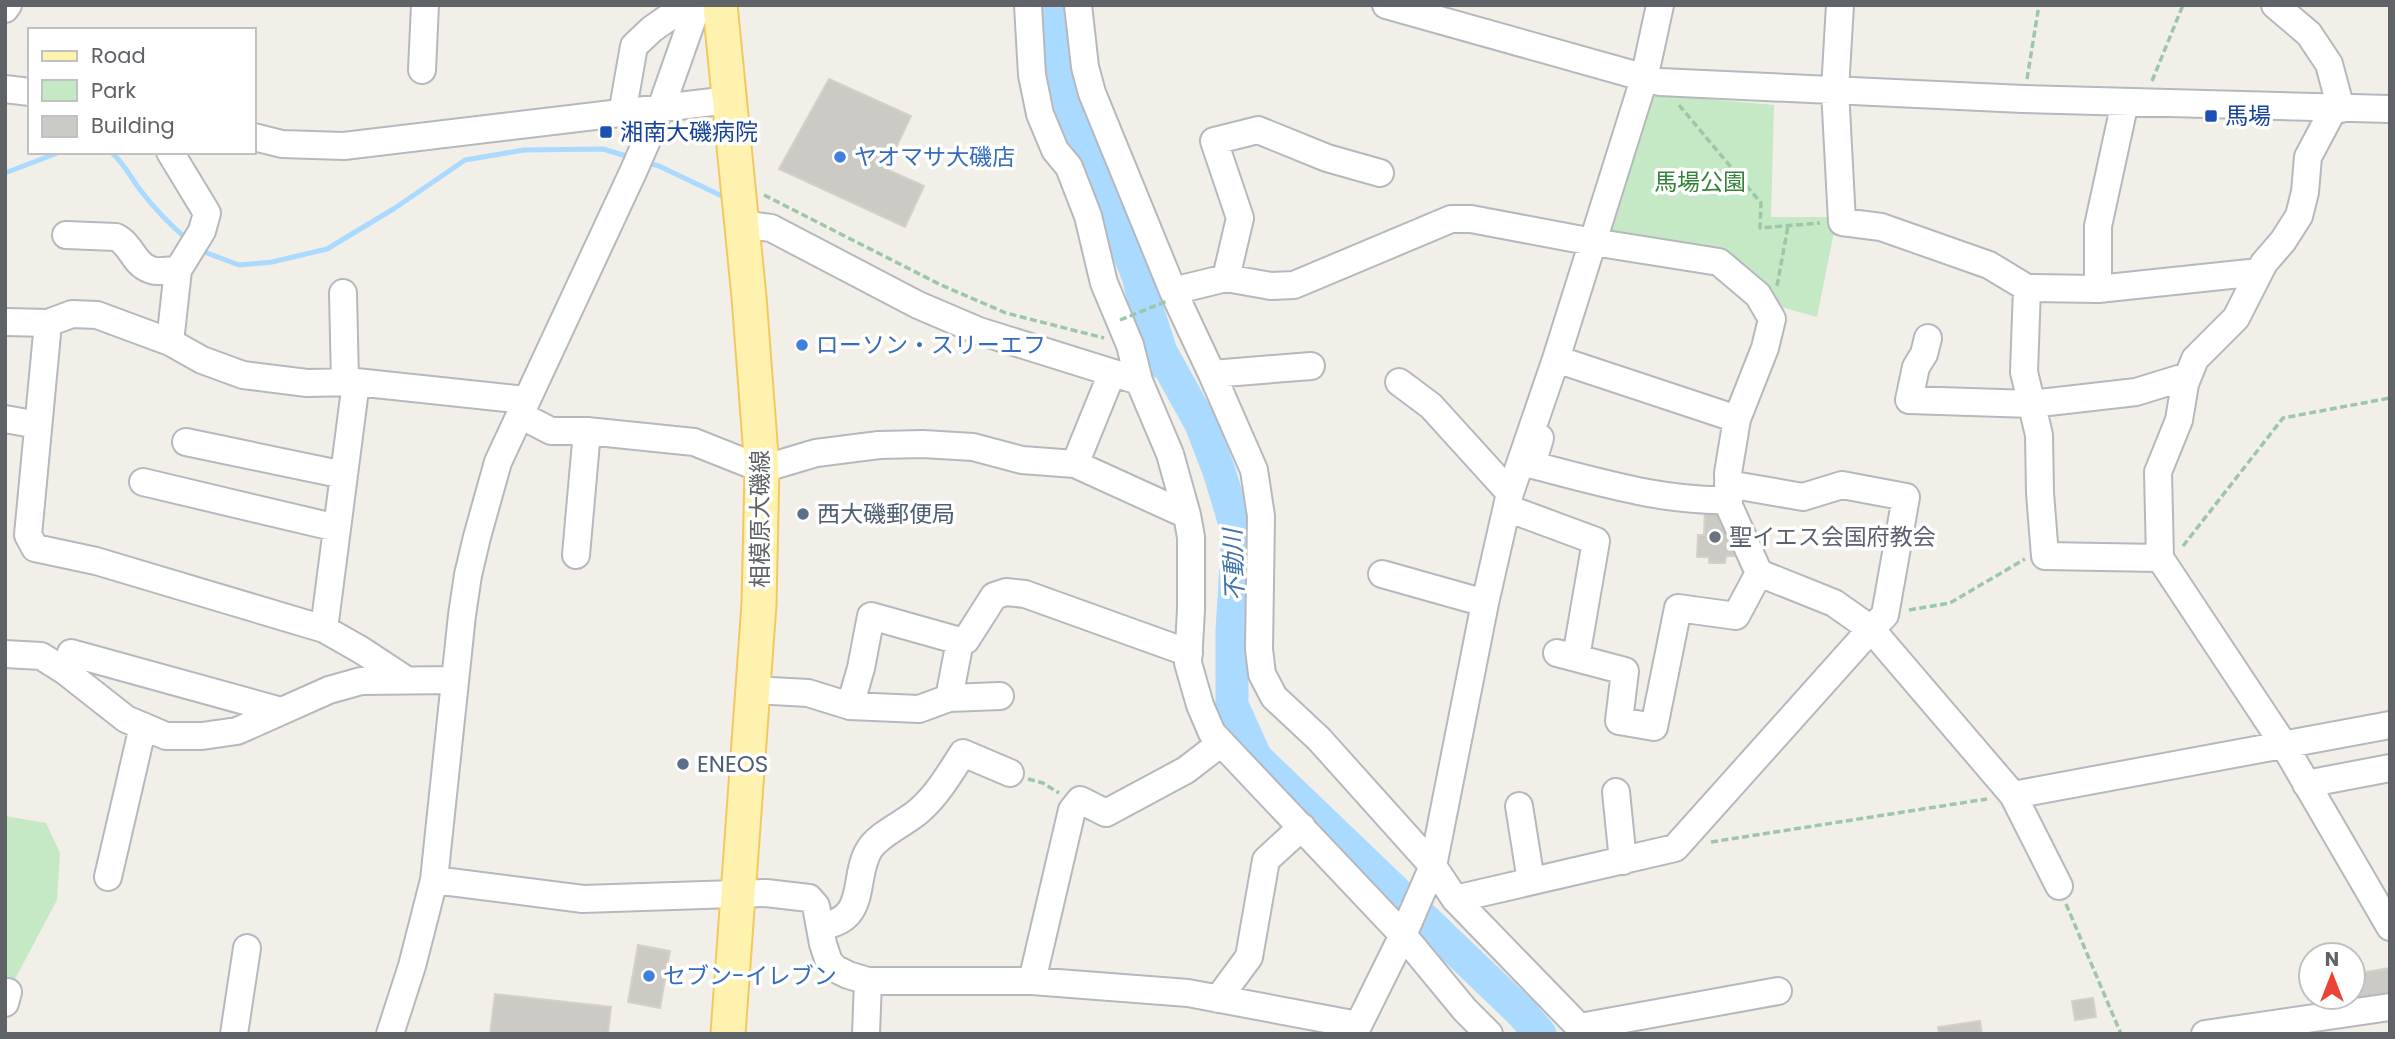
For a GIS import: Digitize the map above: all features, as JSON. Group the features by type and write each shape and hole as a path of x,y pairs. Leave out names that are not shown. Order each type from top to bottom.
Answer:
{"main road":[{"name":"相模原大磯線","path":"701,7 729,100 762,469 761,565 729,1034"}],"street":[{"path":"422,70 425,5"},
{"path":"1028,5 1031,75 1040,114 1055,150 1069,167 1084,204 1104,283 1130,345 1139,381 1170,454 1187,515 1191,537 1188,663 1200,705 1212,733 1403,935 1465,1010 1489,1034"},
{"path":"1078,5 1085,67 1092,93 1170,296 1212,374 1254,470 1261,516 1259,649 1262,674 1274,697 1319,739 1433,866 1455,898 1583,1030 1778,990"},
{"path":"1386,5 1652,81 2023,99 2390,109"},
{"path":"434,880 583,899 766,893 809,898 817,906 823,944 829,961 836,970 868,981 1032,981 1154,990 1218,999 1356,1029 1403,935 1433,866 1508,500 1593,242 1652,81 1661,5"},
{"path":"1840,5 1835,90 1842,222 1881,227 1989,265 2027,288 2098,289 2259,272"},
{"path":"2275,5 2309,34 2329,65 2338,108 2308,158 2305,192 2299,216 2259,272 2236,318 2195,359 2188,376 2179,420 2158,472 2163,563 2284,745 2390,927"},
{"path":"390,1034 412,966 434,880 468,575 498,462 638,160 701,7"},
{"path":"622,114 634,46 652,29 701,7"},
{"path":"5,89 28,92"},
{"path":"256,138 282,144 344,146 729,100"},
{"path":"2098,289 2098,226 2134,102"},
{"path":"1226,278 1240,218 1214,141 1258,130 1328,158 1380,173"},
{"path":"170,342 178,270 202,230 207,213 171,154"},
{"path":"1170,296 1226,278 1271,286 1294,285 1451,219 1471,219 1719,262 1758,295 1772,319 1765,348 1737,419 1728,473 1730,506 1759,573 1878,622 2013,794 2059,886"},
{"path":"742,224 771,228 918,305 979,331 1139,381"},
{"path":"66,235 116,237 124,240 147,269 178,270"},
{"path":"2027,288 2024,372 2039,435 2045,556 2163,563"},
{"path":"324,629 344,475 351,382 343,293"},
{"path":"5,321 48,323 72,314 97,315 170,342 202,360 243,375 307,383 351,382 522,408 551,431 587,431 694,442 762,469 816,453 879,445 973,447 1022,460 1075,464 1187,515"},
{"path":"48,323 28,535 35,548 96,561 324,629 405,679"},
{"path":"1928,338 1905,408 2031,404 2136,392 2188,376"},
{"path":"1556,359 1737,419"},
{"path":"1212,374 1311,366"},
{"path":"1075,464 1112,373"},
{"path":"1399,382 1431,406 1508,500 1596,541 1566,655 1625,671 1619,721 1654,727 1678,608 1737,616 1759,573"},
{"path":"1455,898 1675,848 1878,622 1906,497 1843,485 1803,497 1729,492 1694,501 1658,495 1532,465 1542,430 1536,416"},
{"path":"5,419 38,425"},
{"path":"576,555 587,431"},
{"path":"186,442 344,475"},
{"path":"143,482 337,528"},
{"path":"1382,574 1485,603"},
{"path":"850,706 871,616 960,641 966,640 994,596 1006,592 1025,594 1189,653"},
{"path":"949,698 960,641"},
{"path":"65,671 71,653 281,711"},
{"path":"5,654 41,656 65,671 126,719 166,736 202,737 237,731 329,690 361,681 455,680"},
{"path":"752,690 808,693 850,706 919,709 949,698 1000,695"},
{"path":"2013,794 2390,725"},
{"path":"108,877 143,726"},
{"path":"1032,981 1070,804 1080,800 1107,813 1186,770 1221,743"},
{"path":"821,926 837,924 846,917 858,894 867,852 874,843 929,802 963,753 1010,773"},
{"path":"2306,784 2390,768"},
{"path":"1616,792 1623,861"},
{"path":"1519,806 1531,881"},
{"path":"1218,999 1249,957 1266,860 1302,827"},
{"path":"234,1034 247,948"},
{"path":"866,1034 868,981"},
{"path":"712,1034 732,988"},
{"path":"732,988 740,1034"},
{"path":"2205,1034 2390,1007"}],"path":[{"path":"2023,99 2039,5"},
{"path":"2134,102 2183,5"},
{"path":"1652,81 1761,203 1760,228 1842,222"},
{"path":"738,185 757,192 941,285 1006,313 1130,345"},
{"path":"1772,319 1788,226"},
{"path":"1120,320 1170,296"},
{"path":"2163,563 2283,418 2390,398"},
{"path":"1878,622 1950,603 2045,548"},
{"path":"1010,773 1043,783 1070,804"},
{"path":"1675,848 2013,794"},
{"path":"2059,886 2121,1034"}],"green space":[{"name":"馬場公園","path":"1650,94 1774,105 1771,217 1837,217 1817,317 1771,304 1751,272 1609,234"},
{"path":"5,816 46,823 60,853 57,900 8,992 5,990"}],"building":[{"path":"829,79 911,116 886,169 924,186 905,227 779,169"},
{"name":"聖イエス会国府教会","path":"1705,509 1733,511 1740,556 1726,556 1725,563 1709,563 1709,557 1697,557 1698,535 1704,535"},
{"name":"セブン-イレブン","path":"638,945 670,951 660,1008 628,1002"},
{"path":"2390,968 2390,994 2367,998 2367,972"},
{"path":"495,994 611,1007 608,1034 490,1034"},
{"path":"2093,998 2096,1017 2075,1020 2072,1001"},
{"path":"1980,1021 1982,1034 1939,1034 1938,1027"}],"waterway":[{"name":"不動川","path":"1050,5 1050,22 1071,107 1138,276 1161,352 1201,424 1238,534 1232,630 1232,705 1256,758 1521,1012 1540,1034"},
{"path":"199,250 239,265 272,262 327,249 395,208 465,160 524,150 603,149 633,158"},
{"path":"5,173 55,154"},
{"path":"113,154 152,204 187,239"},
{"path":"645,162 726,198"},
{"path":"1144,371 1178,382"}],"place":[{"name":"馬場","path":"2211,116"},
{"name":"湘南大磯病院","path":"606,132"},
{"name":"ヤオマサ大磯店","path":"840,157"},
{"name":"ローソン・スリーエフ","path":"802,345"},
{"name":"西大磯郵便局","path":"803,514"},
{"name":"聖イエス会国府教会","path":"1715,537"},
{"name":"ENEOS","path":"683,764"},
{"name":"セブン-イレブン","path":"649,976"}]}
